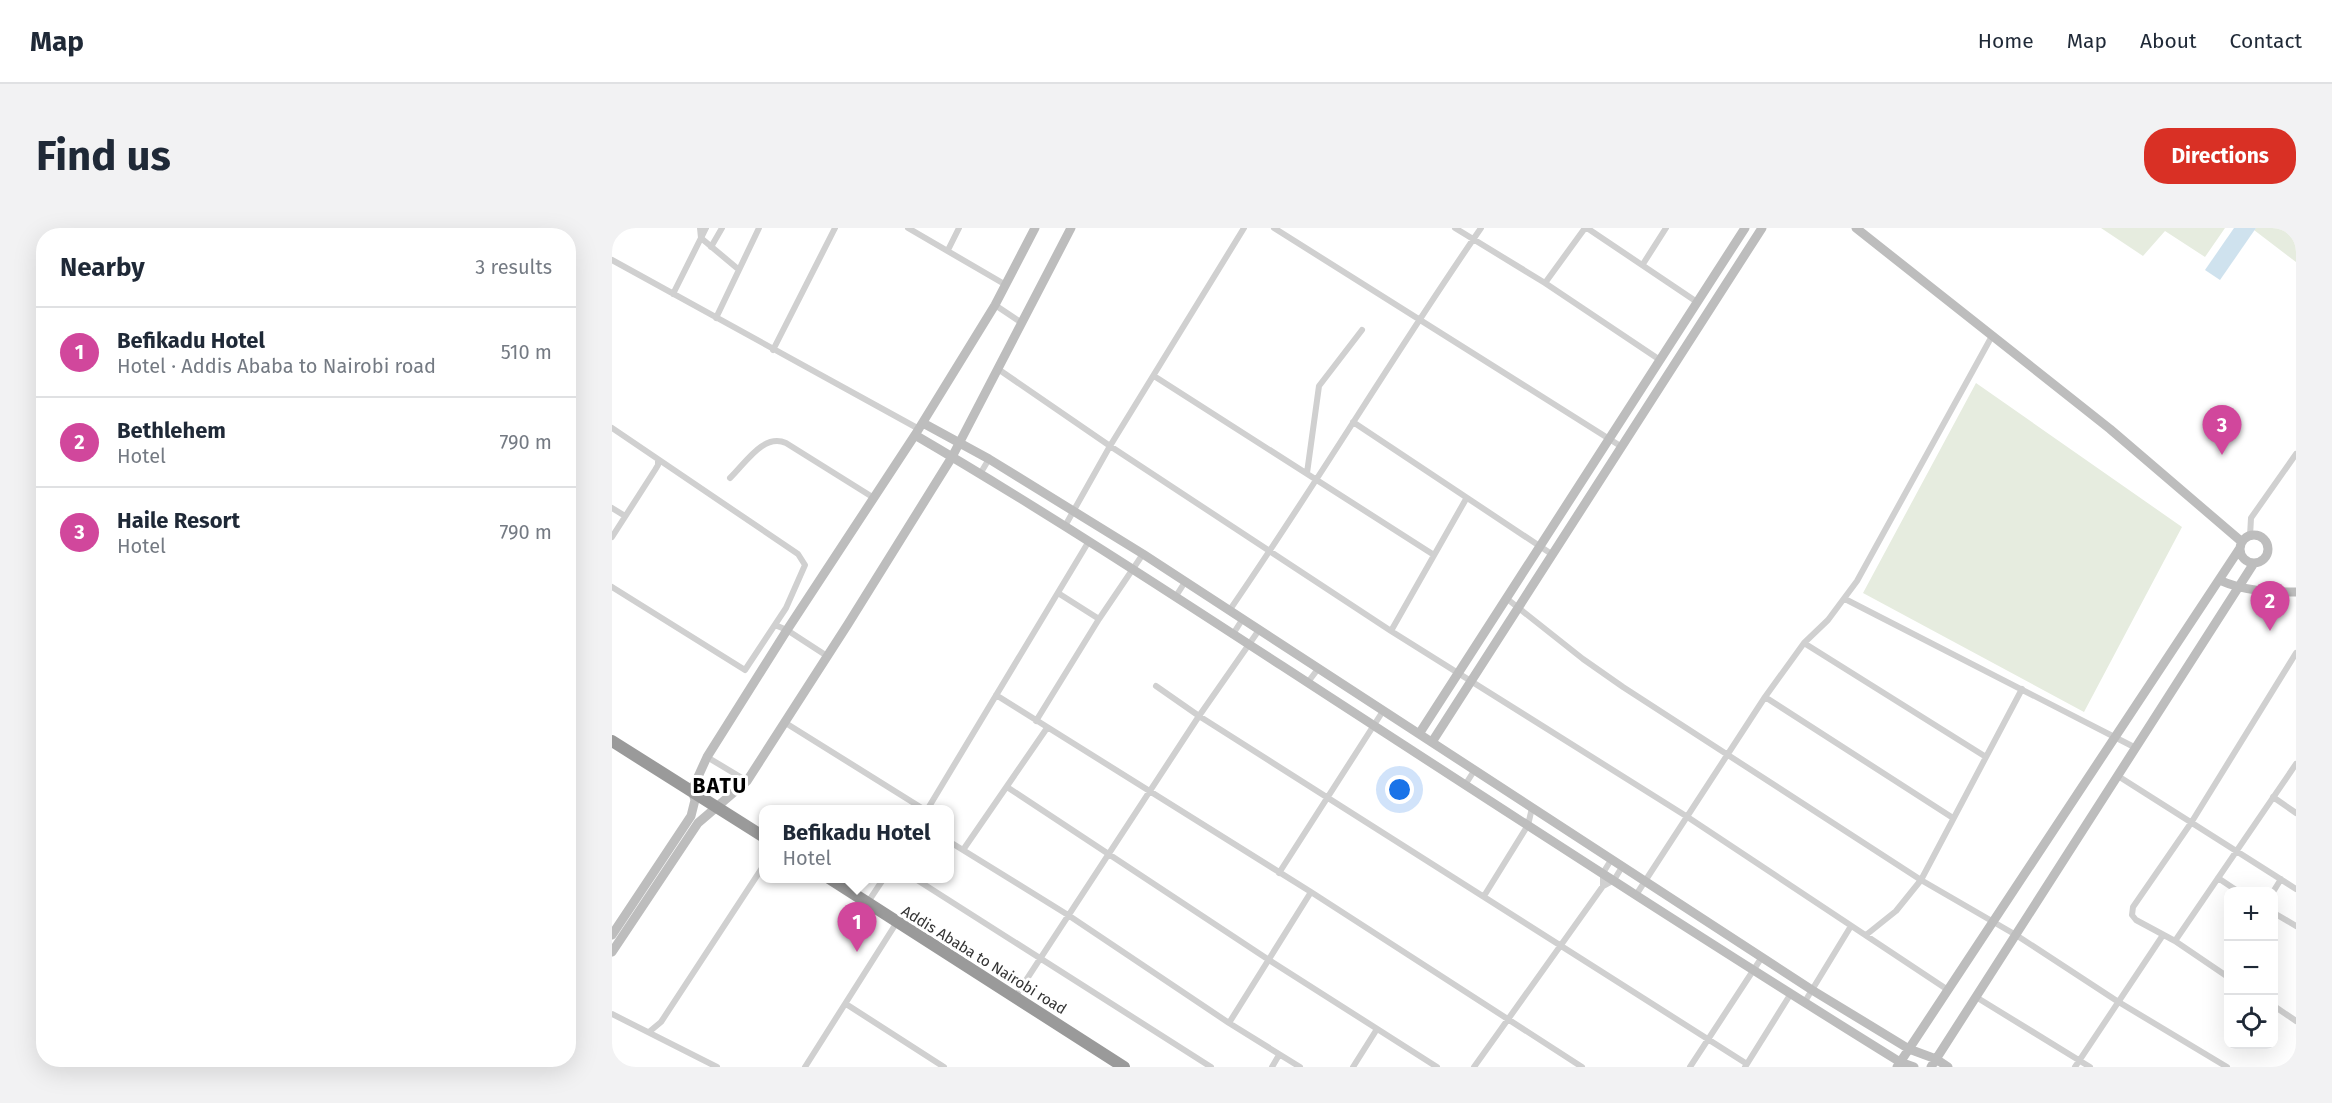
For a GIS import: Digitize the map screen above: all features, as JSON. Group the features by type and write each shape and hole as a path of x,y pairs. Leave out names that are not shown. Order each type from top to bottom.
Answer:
{"highway":[{"path":"612,741 759,834"},
{"name":"Addis Ababa to Nairobi road","path":"836,883 1124,1067"}],"street":[{"path":"700,228 701,238 738,269"},
{"path":"673,294 706,228"},
{"path":"711,247 722,228"},
{"path":"716,318 759,228"},
{"path":"773,350 835,228"},
{"path":"908,228 1006,285"},
{"path":"948,250 959,228"},
{"path":"612,935 691,816 694,800 692,790 707,757 919,429 995,305 1035,228"},
{"path":"612,952 698,823 747,781 827,656 960,443 1071,228"},
{"path":"1065,526 1110,446 1244,228"},
{"path":"1274,228 1622,447"},
{"path":"1455,228 1545,283 1660,360"},
{"path":"1229,611 1481,228"},
{"path":"1545,283 1586,228 1697,302"},
{"path":"1643,264 1666,228"},
{"path":"1419,734 1745,228"},
{"path":"1432,742 1762,228"},
{"path":"1856,228 2110,429 2244,542"},
{"path":"612,260 919,429 960,443 990,459 1143,554 1812,990 1909,1049 1934,1063 1948,1067"},
{"path":"995,305 1022,323"},
{"path":"1307,473 1319,386 1362,330"},
{"path":"1636,895 1765,697 1804,643 1828,620 1857,581 1992,336"},
{"path":"998,369 1110,446 1391,631 1686,816 1948,990"},
{"path":"1154,376 1434,555"},
{"path":"1353,423 1552,555"},
{"path":"612,428 798,554 805,568 793,596 745,670 612,587"},
{"path":"919,429 952,457 1176,596 1898,1065 1914,1067"},
{"path":"730,478 766,442 778,440 874,498"},
{"path":"1898,1065 2244,542 2259,536 2265,540 2266,556 2254,563 2245,560 2241,555 2244,542 2251,518 2296,454"},
{"path":"980,474 990,459"},
{"path":"612,537 658,465 658,460"},
{"path":"1026,501 1036,487"},
{"path":"1391,631 1466,499"},
{"path":"612,508 625,516"},
{"path":"929,805 1089,541"},
{"path":"1036,721 1098,618 1143,554"},
{"path":"1934,1063 2254,563"},
{"path":"2219,580 2238,589 2296,592"},
{"path":"1176,596 1185,582"},
{"path":"1058,592 1098,618"},
{"path":"1506,598 1604,673 1921,880 2016,935 2117,1001 2227,1067"},
{"path":"1845,599 2136,748"},
{"path":"1233,634 1242,620"},
{"path":"775,625 787,630 827,656"},
{"path":"1487,628 1500,636"},
{"path":"1015,997 1107,854 1259,630"},
{"path":"1804,643 1986,757"},
{"path":"2224,974 2175,941 2136,920 2132,915 2133,908 2191,823 2296,653"},
{"path":"1308,682 1318,669"},
{"path":"1155,686 1746,1065 1790,995"},
{"path":"1866,935 1896,911 1921,880 2022,689"},
{"path":"996,695 1311,892 1582,1067"},
{"path":"1765,697 1953,818"},
{"path":"1279,873 1383,711"},
{"path":"784,722 918,805"},
{"path":"963,850 1047,728"},
{"path":"707,757 747,781"},
{"path":"2175,941 2296,764"},
{"path":"1465,785 1474,771"},
{"path":"2118,776 2296,889"},
{"path":"1007,788 1437,1067"},
{"path":"2273,797 2296,813"},
{"path":"1484,896 1528,825 1532,808"},
{"path":"1571,852 1580,838"},
{"path":"954,844 1068,915 1300,1067"},
{"path":"1603,886 1603,873 1611,860"},
{"path":"1474,1067 1559,945 1603,886 1614,880 1622,867"},
{"path":"649,1032 662,1022 759,873"},
{"path":"2218,878 2233,887"},
{"path":"2276,887 2281,879"},
{"path":"868,903 881,883"},
{"path":"920,883 1211,1067"},
{"path":"1230,1023 1311,892"},
{"path":"2278,915 2296,926"},
{"path":"1696,933 1706,920"},
{"path":"807,1066 897,922"},
{"path":"1804,1003 1851,926"},
{"path":"2077,1064 2163,935"},
{"path":"1690,1067 1762,957"},
{"path":"1976,997 2077,1064 2090,1067"},
{"path":"846,1004 944,1067"},
{"path":"2278,1009 2296,1021"},
{"path":"1840,1026 1848,1012"},
{"path":"612,1014 717,1067"},
{"path":"661,1038 662,1022"},
{"path":"1353,1067 1377,1029"},
{"path":"1272,1067 1279,1055"}],"shaded area":[{"path":"2101,228 2225,228 2205,257 2165,231 2143,256"},
{"path":"2256,228 2296,228 2296,262 2254,230"},
{"path":"1976,383 2182,527 2084,712 1863,593"}],"water":[{"path":"2234,228 2256,228 2220,280 2205,270"}],"place":[{"name":"Haile Resort","path":"2222,455"},
{"name":"Bethlehem","path":"2270,631"},
{"name":"Befikadu Hotel","path":"857,952"}],"district":[{"name":"BATU","path":"720,786"}]}
